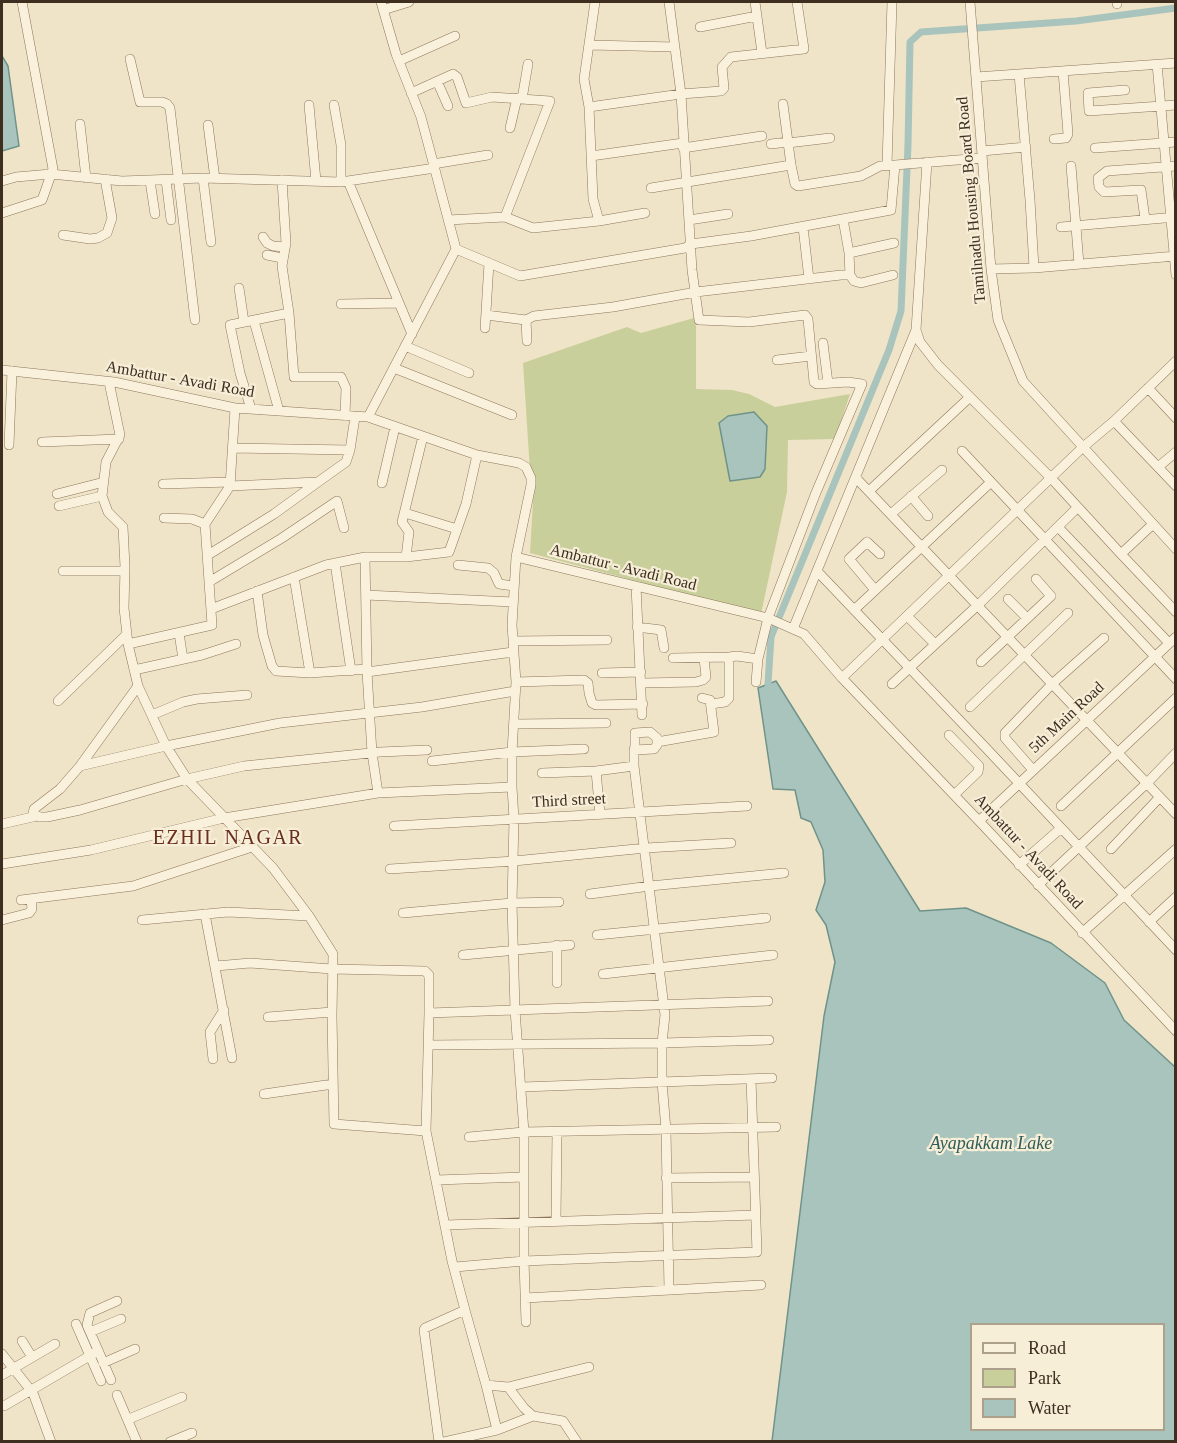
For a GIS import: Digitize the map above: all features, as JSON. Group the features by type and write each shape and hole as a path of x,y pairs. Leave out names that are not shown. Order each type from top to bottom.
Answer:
{"street":[{"path":"2,213 42,200 53,169 22,2"},
{"path":"368,417 456,249 421,117 399,61 382,6 409,2"},
{"path":"595,2 584,79 589,107 593,199 599,221"},
{"path":"669,2 681,94 683,146 699,320 749,322 805,315 808,319 814,382 817,384 854,382 862,384 815,495 770,619 758,658 756,682"},
{"path":"755,2 762,54"},
{"path":"589,107 681,94 721,91 724,87 722,67 731,57 804,49 797,2"},
{"path":"456,249 520,276 891,210 894,165 892,2"},
{"name":"Tamilnadu Housing Board Road","path":"970,2 991,269 998,320 1023,381 1176,549"},
{"path":"700,27 757,16"},
{"path":"399,61 455,36"},
{"path":"590,45 675,46"},
{"path":"130,59 140,102 162,102 170,108 195,320"},
{"path":"976,78 1176,63"},
{"path":"510,128 528,64"},
{"path":"1157,64 1163,144 1171,166 1176,275"},
{"path":"1054,139 1066,138 1068,135 1063,71"},
{"path":"411,93 453,74 457,77 466,103 492,96 550,101 505,217"},
{"path":"1019,74 1034,268"},
{"path":"436,81 448,105"},
{"path":"1125,90 1089,92 1087,94 1089,111 1176,105"},
{"path":"783,104 791,165 795,184 798,186 861,176 875,168 1026,147"},
{"path":"309,105 316,181"},
{"path":"334,105 344,181 412,334"},
{"path":"80,124 86,178"},
{"path":"208,125 215,179"},
{"path":"591,156 762,136"},
{"path":"771,144 830,138"},
{"path":"1095,148 1176,142"},
{"path":"2,181 16,177 51,174 105,179 203,178 344,181 488,155"},
{"path":"788,627 817,571 916,330 927,162"},
{"path":"651,188 791,165"},
{"path":"1071,166 1079,264"},
{"path":"1141,190 1104,192 1098,183 1100,175 1107,171 1171,166"},
{"path":"1138,169 1145,219"},
{"path":"203,178 211,242"},
{"path":"63,235 90,239 107,233 112,218 105,179"},
{"path":"150,180 155,213"},
{"path":"166,180 171,220"},
{"path":"208,555 274,514 318,483 346,462 350,450 350,416 346,388 341,377 294,377 282,258 286,243 282,180"},
{"path":"448,220 505,217 533,228 599,221 645,213"},
{"path":"689,220 728,214"},
{"path":"1061,227 1173,217"},
{"path":"843,219 850,275 857,283 893,275"},
{"path":"803,227 809,279"},
{"path":"263,237 273,246 285,248"},
{"path":"849,253 894,243"},
{"path":"267,255 282,258"},
{"path":"991,269 1034,268 1175,256"},
{"path":"484,328 489,263"},
{"path":"486,315 526,320 534,316 614,307 696,292 850,275"},
{"path":"238,288 244,322"},
{"path":"341,304 399,303"},
{"path":"251,410 230,326 289,313"},
{"path":"526,320 527,341"},
{"path":"254,321 279,411"},
{"path":"916,330 926,350 1051,478 1176,612"},
{"path":"823,343 828,383"},
{"path":"405,346 469,374"},
{"path":"777,360 811,356"},
{"path":"842,678 1176,361"},
{"path":"394,368 512,415"},
{"name":"Ambattur - Avadi Road","path":"2,370 109,382 234,408 368,417 477,455 519,463 526,467 530,474 531,485 516,557 770,619 804,634 842,678 1176,1031"},
{"path":"9,445 12,371"},
{"path":"109,382 120,435 106,462 102,496 108,512 123,527 124,608 138,686 166,746 186,779 273,868 309,916 333,954 334,1124 426,1131"},
{"path":"1148,388 1176,418"},
{"path":"869,490 970,397"},
{"path":"58,701 128,639 179,633 212,626 205,524 230,484 234,408"},
{"path":"1114,421 1176,486"},
{"path":"382,483 395,427"},
{"path":"406,556 409,532 402,522 423,436"},
{"path":"42,442 118,439"},
{"path":"232,448 350,450"},
{"path":"962,451 1176,679"},
{"path":"1158,467 1176,452"},
{"path":"211,609 335,563 365,556 406,556 449,552 477,455"},
{"path":"891,514 942,470"},
{"path":"856,478 1176,814"},
{"path":"57,494 104,482"},
{"path":"163,484 318,483"},
{"path":"854,610 990,483"},
{"path":"59,506 102,496"},
{"path":"911,496 928,516"},
{"path":"209,582 338,501 345,528"},
{"path":"892,684 978,605 1077,508"},
{"path":"405,513 457,529"},
{"path":"164,518 192,519 205,524"},
{"path":"1120,554 1153,524"},
{"path":"1058,527 1172,640"},
{"path":"875,590 849,559 867,542 880,554"},
{"path":"365,556 367,671 372,753 378,793"},
{"path":"516,557 513,602 515,687 512,752 514,819 512,903 524,1132 526,1322"},
{"path":"335,563 351,671"},
{"path":"458,565 488,568 494,573 499,584 514,586"},
{"path":"63,571 125,571"},
{"path":"817,571 1176,950"},
{"path":"294,577 310,673"},
{"path":"981,662 1050,596 1036,579"},
{"path":"80,766 280,723 422,707 515,687 584,680 588,683 592,703 643,710 636,585"},
{"path":"257,591 263,635 272,666 276,671 310,673 367,671 513,652"},
{"path":"366,595 513,602"},
{"path":"1008,599 1027,618"},
{"path":"970,707 1068,613"},
{"path":"907,616 935,644"},
{"path":"638,627 661,630 663,648"},
{"path":"179,633 183,659"},
{"path":"1033,770 1005,738 1005,733 1052,684 1104,638"},
{"path":"513,641 607,640"},
{"name":"5th Main Road","path":"979,822 1172,640"},
{"path":"134,670 236,644"},
{"path":"673,658 737,656 758,658"},
{"path":"642,683 703,680 706,677 704,657"},
{"path":"711,704 725,702 729,698 729,657"},
{"path":"602,673 642,672"},
{"path":"37,816 33,814 34,809 60,789 80,766 138,686"},
{"path":"152,716 183,702 247,695"},
{"path":"657,742 714,732 711,704 709,699 702,698"},
{"path":"1061,806 1176,698"},
{"path":"514,724 606,723"},
{"path":"634,750 654,749 657,738 650,732 635,733 634,750 634,766 646,848 658,967 666,1015 662,1043 662,1082 666,1130 669,1290"},
{"path":"949,735 979,766 979,769 954,795"},
{"path":"432,761 512,752 584,748"},
{"path":"2,824 80,810 186,779 244,766 372,753 427,750"},
{"path":"1038,885 1176,753"},
{"path":"542,773 596,771 634,766"},
{"path":"596,771 600,814"},
{"path":"2,864 91,850 224,818 378,793 512,787"},
{"path":"1111,849 1159,798"},
{"name":"Third street","path":"394,826 747,806"},
{"path":"1019,865 1060,829"},
{"path":"390,868 514,861 646,848 731,843"},
{"path":"2,920 29,913 32,909 26,899 133,886 252,847"},
{"path":"1082,933 1176,849"},
{"path":"590,894 784,873"},
{"path":"1149,922 1176,897"},
{"path":"403,913 512,903 559,902"},
{"path":"142,920 228,912 309,916"},
{"path":"205,914 232,1058"},
{"path":"597,935 766,918"},
{"path":"557,945 557,983"},
{"path":"463,955 570,945"},
{"path":"603,974 773,955"},
{"path":"216,966 250,963 332,969 425,971 429,975 426,1131 455,1268 497,1430"},
{"path":"429,1013 768,1001"},
{"path":"213,1059 210,1032 224,1010"},
{"path":"268,1017 332,1012"},
{"path":"428,1045 769,1040"},
{"path":"522,1087 772,1078"},
{"path":"455,1268 524,1261 757,1252 751,1079"},
{"path":"264,1094 333,1084"},
{"path":"469,1137 524,1132 776,1127"},
{"path":"556,1220 557,1132"},
{"path":"436,1180 524,1177"},
{"path":"666,1178 754,1177"},
{"path":"445,1225 756,1215"},
{"path":"525,1298 761,1285"},
{"path":"76,1324 106,1381 103,1363 93,1353 87,1324 90,1313 117,1301"},
{"path":"465,1310 424,1330 441,1442 497,1430 533,1416 563,1421 577,1442"},
{"path":"90,1332 121,1319"},
{"path":"22,1341 32,1357"},
{"path":"2,1375 55,1344"},
{"path":"103,1363 135,1349"},
{"path":"4,1406 93,1353"},
{"path":"2,1354 30,1389 51,1442"},
{"path":"486,1384 508,1387 589,1367"},
{"path":"508,1387 533,1416"},
{"path":"117,1395 137,1442"},
{"path":"129,1419 182,1397"},
{"path":"170,1442 192,1433"}],"green space":[{"path":"694,318 696,389 732,390 749,394 775,407 850,394 835,439 788,440 787,492 761,614 530,553 534,484 530,471 523,363 627,327 641,333"}],"water":[{"path":"2,56 8,66 19,146 2,151"},
{"path":"754,412 767,426 765,469 760,477 730,481 719,423 728,416"},
{"name":"Ayapakkam Lake","path":"776,681 920,911 966,908 1051,943 1105,983 1124,1020 1175,1067 1175,1441 772,1441 824,1016 835,962 826,925 816,910 825,882 823,850 811,822 801,818 795,790 773,789 758,688"}],"waterway":[{"path":"768,684 771,637 889,350 901,311 910,42 921,32 1076,21 1176,8"}],"district":[{"name":"EZHIL NAGAR","path":"228,839"}]}
